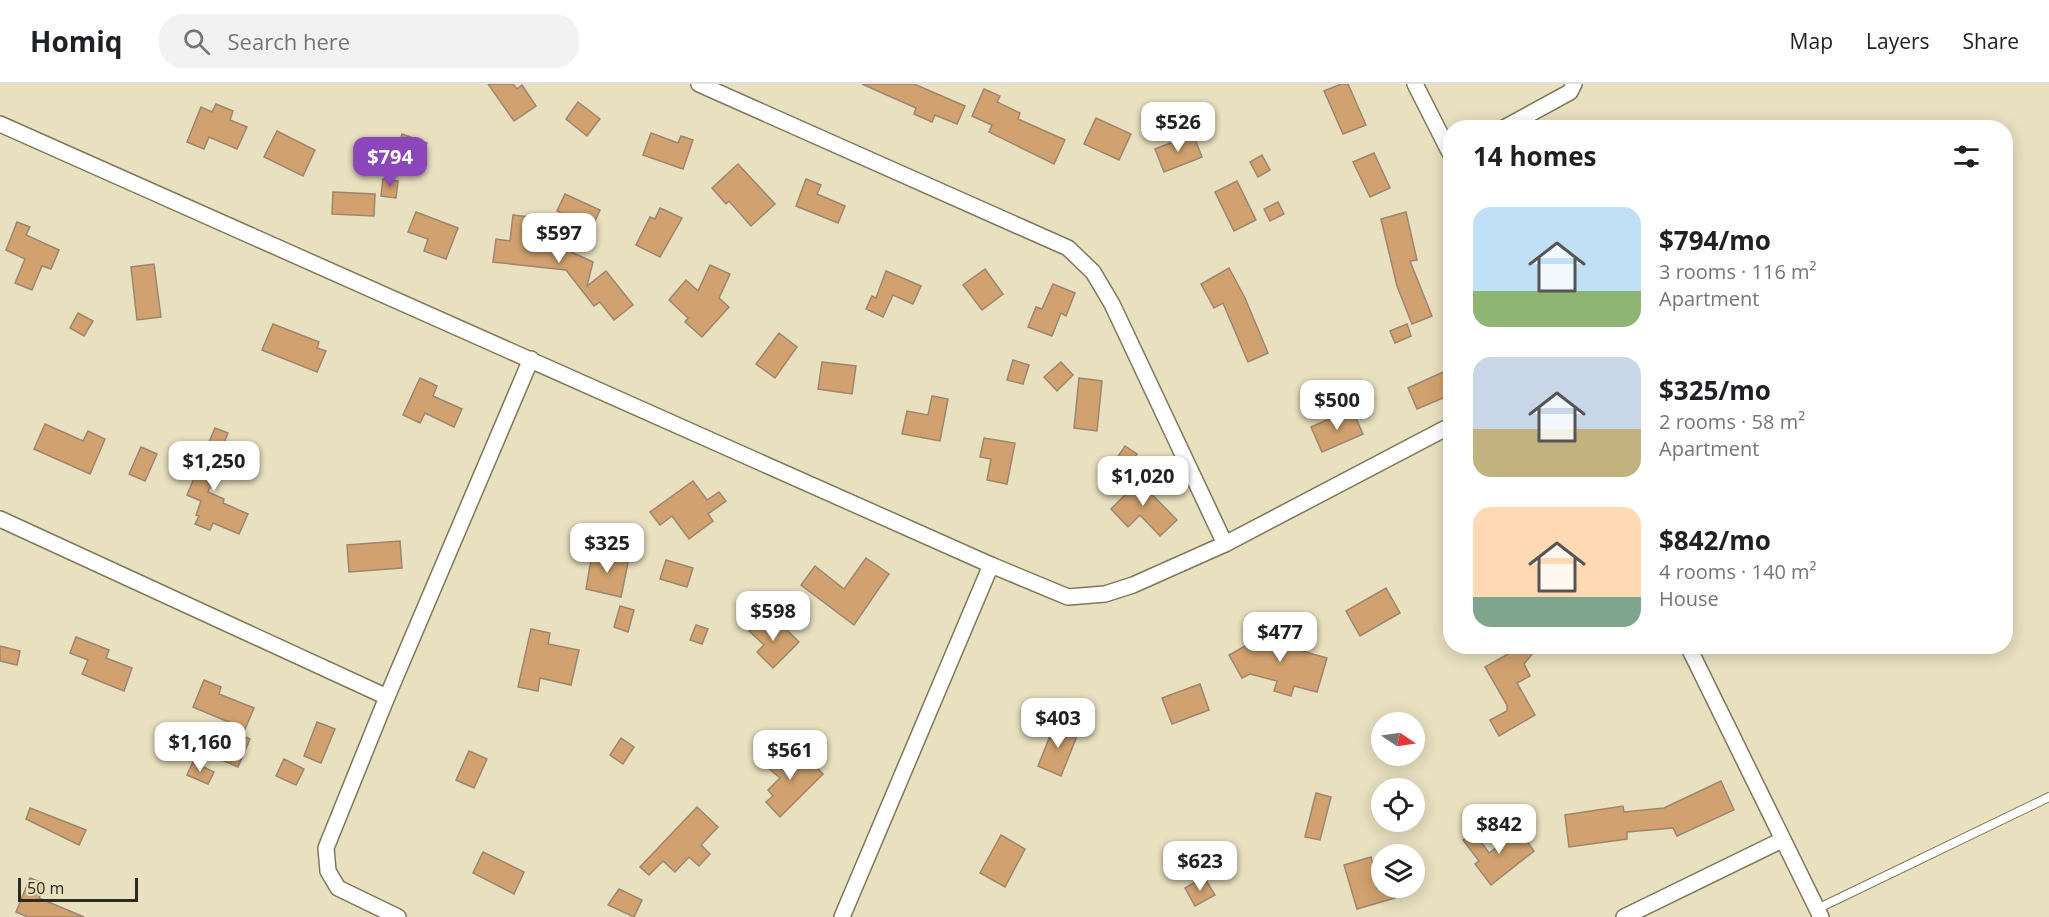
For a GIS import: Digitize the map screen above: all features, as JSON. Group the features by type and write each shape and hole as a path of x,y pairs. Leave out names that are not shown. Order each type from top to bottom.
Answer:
{"street":[{"path":"699,84 1068,248 1093,272 1112,303 1225,544"},
{"path":"1415,84 1443,139"},
{"path":"1519,120 1570,92 1574,84"},
{"path":"0,124 991,565 1068,597 1105,594 1133,585 1225,544 1443,430"},
{"path":"398,917 338,888 327,871 326,848 387,697 531,359"},
{"path":"0,519 387,697"},
{"path":"842,917 991,565"},
{"path":"1692,654 1819,913"},
{"path":"1624,917 1782,840"}],"lane":[{"path":"1819,913 2049,797"}],"building":[{"path":"488,84 513,84 517,89 522,85 536,106 514,121"},
{"path":"862,84 914,84 965,106 957,124 935,115 932,122 914,114 916,108"},
{"path":"1341,84 1348,84 1366,125 1343,134 1324,91"},
{"path":"984,89 1000,96 997,102 1020,113 1018,119 1065,140 1054,164 989,132 992,125 972,116"},
{"path":"578,102 600,119 587,136 566,119"},
{"path":"216,104 233,111 230,120 247,127 237,149 209,137 204,149 187,142 201,107 212,112"},
{"path":"1096,118 1131,134 1119,160 1084,144"},
{"path":"277,131 315,150 303,176 264,157"},
{"path":"651,133 678,143 681,136 693,140 683,169 643,155"},
{"path":"402,134 427,143 422,156 398,147"},
{"path":"1193,134 1202,157 1164,172 1155,149"},
{"path":"1374,153 1390,188 1370,197 1353,162"},
{"path":"1262,155 1270,170 1258,177 1250,162"},
{"path":"738,164 775,204 751,226 729,201 726,204 712,188"},
{"path":"383,179 398,181 396,198 381,196"},
{"path":"806,179 821,185 817,194 845,206 838,223 796,206"},
{"path":"1237,181 1256,220 1234,231 1215,192"},
{"path":"333,192 375,194 374,216 332,214"},
{"path":"565,194 600,210 592,227 557,211"},
{"path":"1278,202 1284,214 1270,221 1264,209"},
{"path":"660,208 682,218 660,257 636,245 650,217 655,219"},
{"path":"416,212 458,228 446,259 424,251 428,239 408,232"},
{"path":"1406,212 1417,260 1410,261 1432,316 1412,324 1397,286 1381,219"},
{"path":"513,215 539,218 537,236 593,262 587,286 606,271 633,305 614,320 600,302 594,306 566,270 493,262 496,239 510,241"},
{"path":"17,222 30,227 26,235 59,250 51,269 42,266 32,290 15,283 25,259 6,250"},
{"path":"154,264 161,317 137,320 131,267"},
{"path":"710,265 730,274 719,298 729,307 702,337 685,322 688,318 669,300 686,280 698,291"},
{"path":"1229,268 1245,298 1268,353 1248,362 1223,303 1214,308 1201,284"},
{"path":"985,269 1003,294 982,310 963,285"},
{"path":"886,271 921,286 913,304 893,295 883,317 866,309 872,296 876,298"},
{"path":"1053,284 1075,293 1066,316 1061,313 1052,336 1028,327 1036,307 1042,309"},
{"path":"78,313 93,321 84,336 70,328"},
{"path":"273,324 319,342 317,348 326,351 317,372 262,350"},
{"path":"1407,324 1411,336 1395,343 1390,331"},
{"path":"779,333 797,347 775,378 756,364"},
{"path":"1013,360 1029,365 1023,384 1007,380"},
{"path":"822,362 856,366 852,394 818,389"},
{"path":"1061,362 1073,375 1057,391 1044,377"},
{"path":"1443,372 1443,398 1417,409 1408,388"},
{"path":"420,378 437,386 433,396 462,409 454,427 425,413 420,423 403,415"},
{"path":"1079,378 1102,381 1097,431 1074,428"},
{"path":"932,396 948,399 940,441 902,434 907,411 928,415"},
{"path":"1352,409 1363,434 1322,452 1311,427"},
{"path":"45,424 83,441 88,431 105,439 90,474 34,449"},
{"path":"215,428 228,433 208,484 211,485 208,492 224,499 223,503 248,514 239,534 213,523 210,530 195,524 199,516 196,515 201,501 187,495"},
{"path":"984,438 1015,443 1007,484 987,480 991,459 980,457"},
{"path":"1125,446 1137,454 1129,466 1117,458"},
{"path":"141,447 157,454 145,481 129,474"},
{"path":"1132,474 1177,520 1160,536 1140,515 1128,527 1111,509 1129,491 1121,484"},
{"path":"693,481 707,500 719,492 726,501 708,514 713,521 689,539 672,516 660,525 650,512"},
{"path":"400,541 402,568 349,572 347,545"},
{"path":"592,554 629,558 621,597 586,589"},
{"path":"866,558 889,574 854,625 801,585 815,566 844,589"},
{"path":"666,560 693,568 687,587 660,579"},
{"path":"1386,588 1400,613 1360,636 1346,611"},
{"path":"620,606 634,610 628,632 614,627"},
{"path":"762,617 778,631 783,626 799,642 773,668 757,652 764,645 749,631"},
{"path":"696,625 708,629 702,644 690,640"},
{"path":"1283,625 1295,649 1327,658 1317,692 1294,686 1291,696 1274,691 1277,681 1250,674 1242,678 1229,655"},
{"path":"531,629 550,633 548,644 579,650 571,685 540,678 538,691 518,687"},
{"path":"76,637 109,650 106,658 132,668 124,691 82,674 88,660 70,653"},
{"path":"0,646 20,651 17,665 0,661"},
{"path":"1508,654 1532,654 1524,664 1530,676 1517,683 1535,715 1499,736 1490,720 1507,711 1507,705 1485,667"},
{"path":"204,680 221,687 219,694 254,708 245,729 193,707"},
{"path":"1200,684 1209,710 1172,724 1162,698"},
{"path":"1056,721 1079,731 1061,776 1038,766"},
{"path":"317,722 335,729 321,763 304,756"},
{"path":"234,732 250,739 238,767 222,760"},
{"path":"621,738 634,747 623,764 610,755"},
{"path":"783,748 804,765 809,760 823,774 780,817 766,802 773,796 768,790 780,778 767,767"},
{"path":"469,751 487,759 474,788 456,780"},
{"path":"284,759 304,769 296,785 276,776"},
{"path":"193,762 214,772 208,784 187,775"},
{"path":"1721,781 1734,810 1677,836 1673,828 1627,832 1627,839 1569,847 1565,815 1623,806 1624,812 1664,808"},
{"path":"1316,793 1331,797 1320,840 1305,837"},
{"path":"697,807 718,827 701,845 710,854 699,866 689,857 675,872 663,861 649,875 640,867"},
{"path":"30,808 86,830 79,845 26,819"},
{"path":"1519,830 1534,851 1491,885 1475,864 1479,861 1463,840 1474,832 1489,853"},
{"path":"1001,835 1025,849 1005,887 980,873"},
{"path":"483,852 524,872 514,894 473,873"},
{"path":"1371,857 1371,898 1395,898 1357,909 1344,865"},
{"path":"1204,877 1215,895 1195,906 1185,888"},
{"path":"30,878 45,884 39,898 84,917 28,917 16,912"},
{"path":"619,889 642,900 634,917 608,905"}]}
